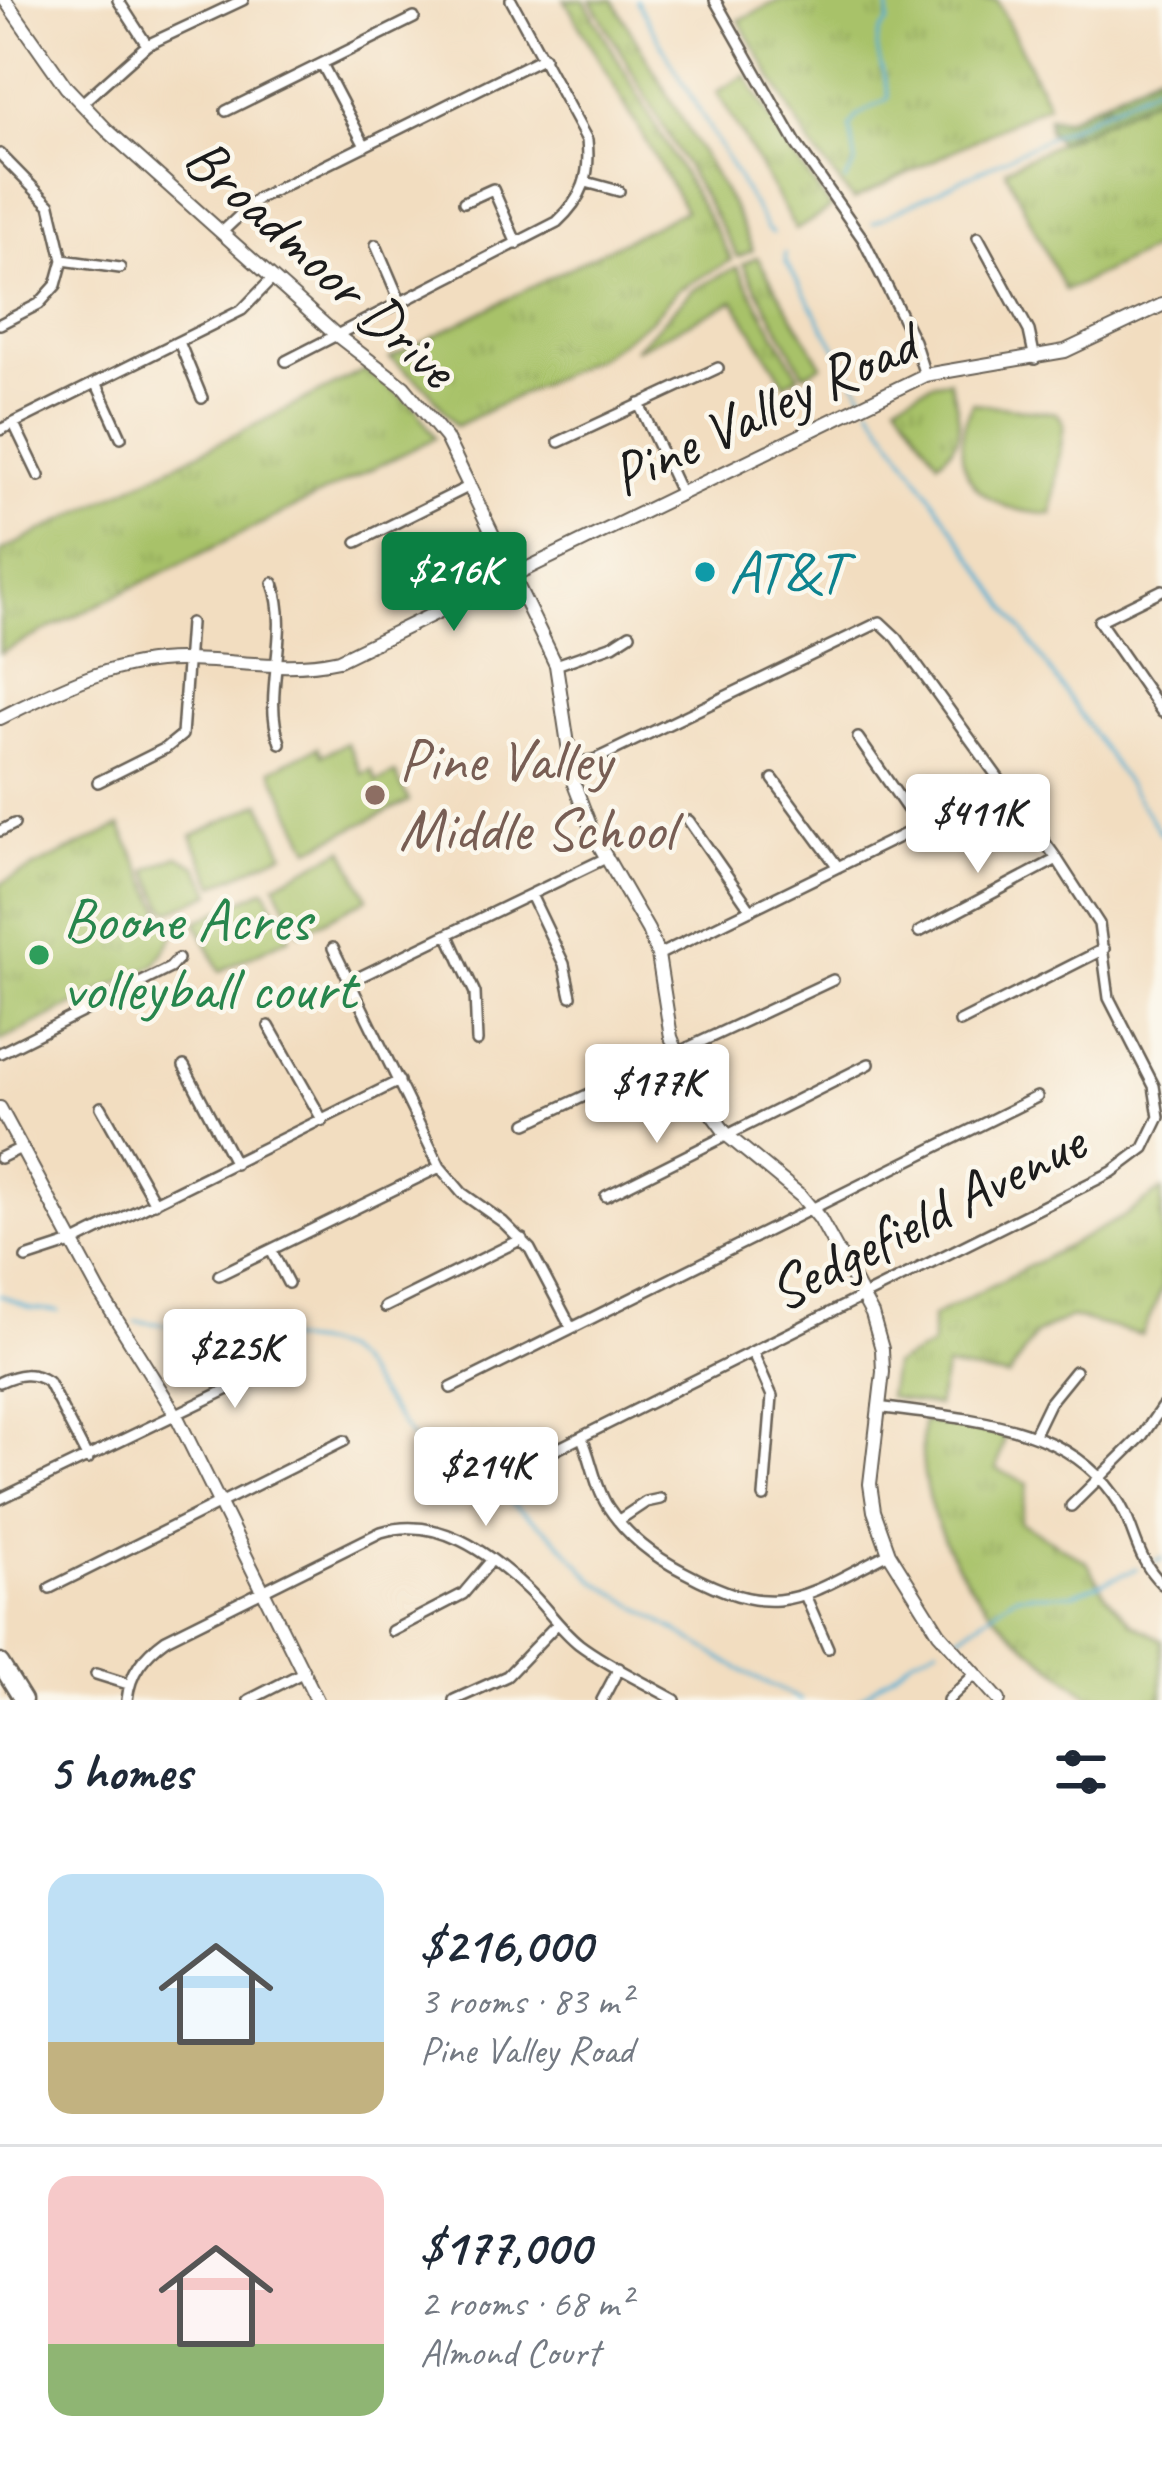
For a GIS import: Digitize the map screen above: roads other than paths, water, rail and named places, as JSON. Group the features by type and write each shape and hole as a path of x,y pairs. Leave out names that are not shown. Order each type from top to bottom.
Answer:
{"highway":[{"path":"0,1663 23,1700"}],"street":[{"path":"118,0 147,45"},
{"path":"82,103 147,45 228,3 243,0"},
{"path":"286,361 517,244 569,211 586,182 587,140 511,0"},
{"path":"715,0 797,146 863,239 914,340 925,375"},
{"name":"Broadmoor Drive","path":"4,3 66,87 107,130 335,334 404,387 446,438 556,665 582,808 638,907 658,955 676,1051 691,1086 728,1136 811,1208 862,1294 883,1349 870,1484 889,1553 939,1633 999,1700"},
{"path":"226,111 414,18"},
{"path":"222,232 257,199 544,57"},
{"path":"322,64 364,146"},
{"path":"0,154 50,206 63,260 56,285 39,304 0,324"},
{"path":"586,182 620,191"},
{"path":"464,202 493,189 517,244"},
{"path":"978,237 1029,332 1035,359"},
{"path":"376,245 400,302"},
{"path":"63,260 120,268"},
{"path":"0,430 242,310 272,279"},
{"name":"Pine Valley Road","path":"0,718 101,672 153,661 278,668 339,661 925,375 1035,359 1162,305"},
{"path":"179,342 202,398"},
{"path":"559,442 718,368"},
{"path":"96,382 121,437"},
{"path":"639,404 681,494"},
{"path":"14,424 39,476"},
{"path":"357,542 470,486"},
{"path":"273,583 281,610 274,713 280,743"},
{"path":"1162,590 1099,620 1162,712"},
{"name":"Sedgefield Avenue","path":"519,1468 1112,1172 1144,1148 1159,1117 1154,1086 1109,998 1099,924 897,638 880,622 596,759 571,764"},
{"path":"98,782 182,735 190,623"},
{"path":"556,665 614,645 630,634"},
{"path":"858,738 919,826"},
{"path":"772,779 838,867"},
{"path":"658,955 1000,783"},
{"path":"689,820 751,910"},
{"path":"0,831 14,824"},
{"path":"349,982 607,857"},
{"path":"920,932 1057,860"},
{"path":"531,895 564,964 571,996"},
{"path":"449,936 475,993 477,1041"},
{"path":"333,948 440,1167 462,1193 522,1239 571,1328"},
{"path":"960,1022 1104,949"},
{"path":"0,1053 170,968 178,959"},
{"path":"527,1123 833,980"},
{"path":"269,1026 323,1121"},
{"path":"607,1196 869,1064"},
{"path":"184,1066 235,1164"},
{"path":"26,1258 72,1243 155,1204 399,1082"},
{"path":"451,1388 1036,1097"},
{"path":"101,1107 155,1204"},
{"path":"0,1108 72,1243 176,1414 316,1700"},
{"path":"0,1159 21,1148"},
{"path":"219,1275 440,1167"},
{"path":"386,1307 522,1239"},
{"path":"271,1250 289,1283"},
{"path":"753,1353 772,1396 764,1497"},
{"path":"0,1498 274,1367"},
{"path":"1034,1434 1049,1403 1075,1371"},
{"path":"0,1382 22,1374 48,1382 88,1459"},
{"path":"878,1407 1034,1434 1070,1453 1116,1496 1148,1571 1162,1584"},
{"path":"1071,1506 1142,1436 1162,1407"},
{"path":"582,1438 607,1505 620,1520 655,1556 725,1594 751,1601 805,1595 889,1553"},
{"path":"50,1588 344,1441"},
{"path":"620,1520 660,1498"},
{"path":"127,1700 128,1684 149,1651 166,1639 397,1527 417,1525 442,1530 491,1561 528,1590 581,1645 676,1700"},
{"path":"392,1631 464,1594 491,1561"},
{"path":"805,1595 828,1648"},
{"path":"454,1700 507,1676 557,1624"},
{"path":"602,1700 619,1668"},
{"path":"249,1700 304,1672"},
{"path":"96,1674 128,1684"},
{"path":"948,1700 974,1675"}],"waterway":[{"path":"636,0 773,233"},
{"path":"845,181 856,163 850,127 859,115 889,98 877,48 888,23 889,0"},
{"path":"873,223 1162,82"},
{"path":"785,253 865,398"},
{"path":"870,406 1162,835"},
{"path":"0,1295 30,1308 58,1311"},
{"path":"136,1321 321,1344 342,1351 437,1472 490,1487 553,1535 595,1581 742,1671 801,1700"},
{"path":"1155,1561 1162,1558"},
{"path":"956,1638 1016,1595 1074,1594 1137,1569"},
{"path":"858,1700 913,1658 938,1646"}],"place":[{"name":"AT&T","path":"705,572"},
{"name":"Pine Valley Middle School","path":"375,795"},
{"name":"Boone Acres volleyball court","path":"39,955"}]}
